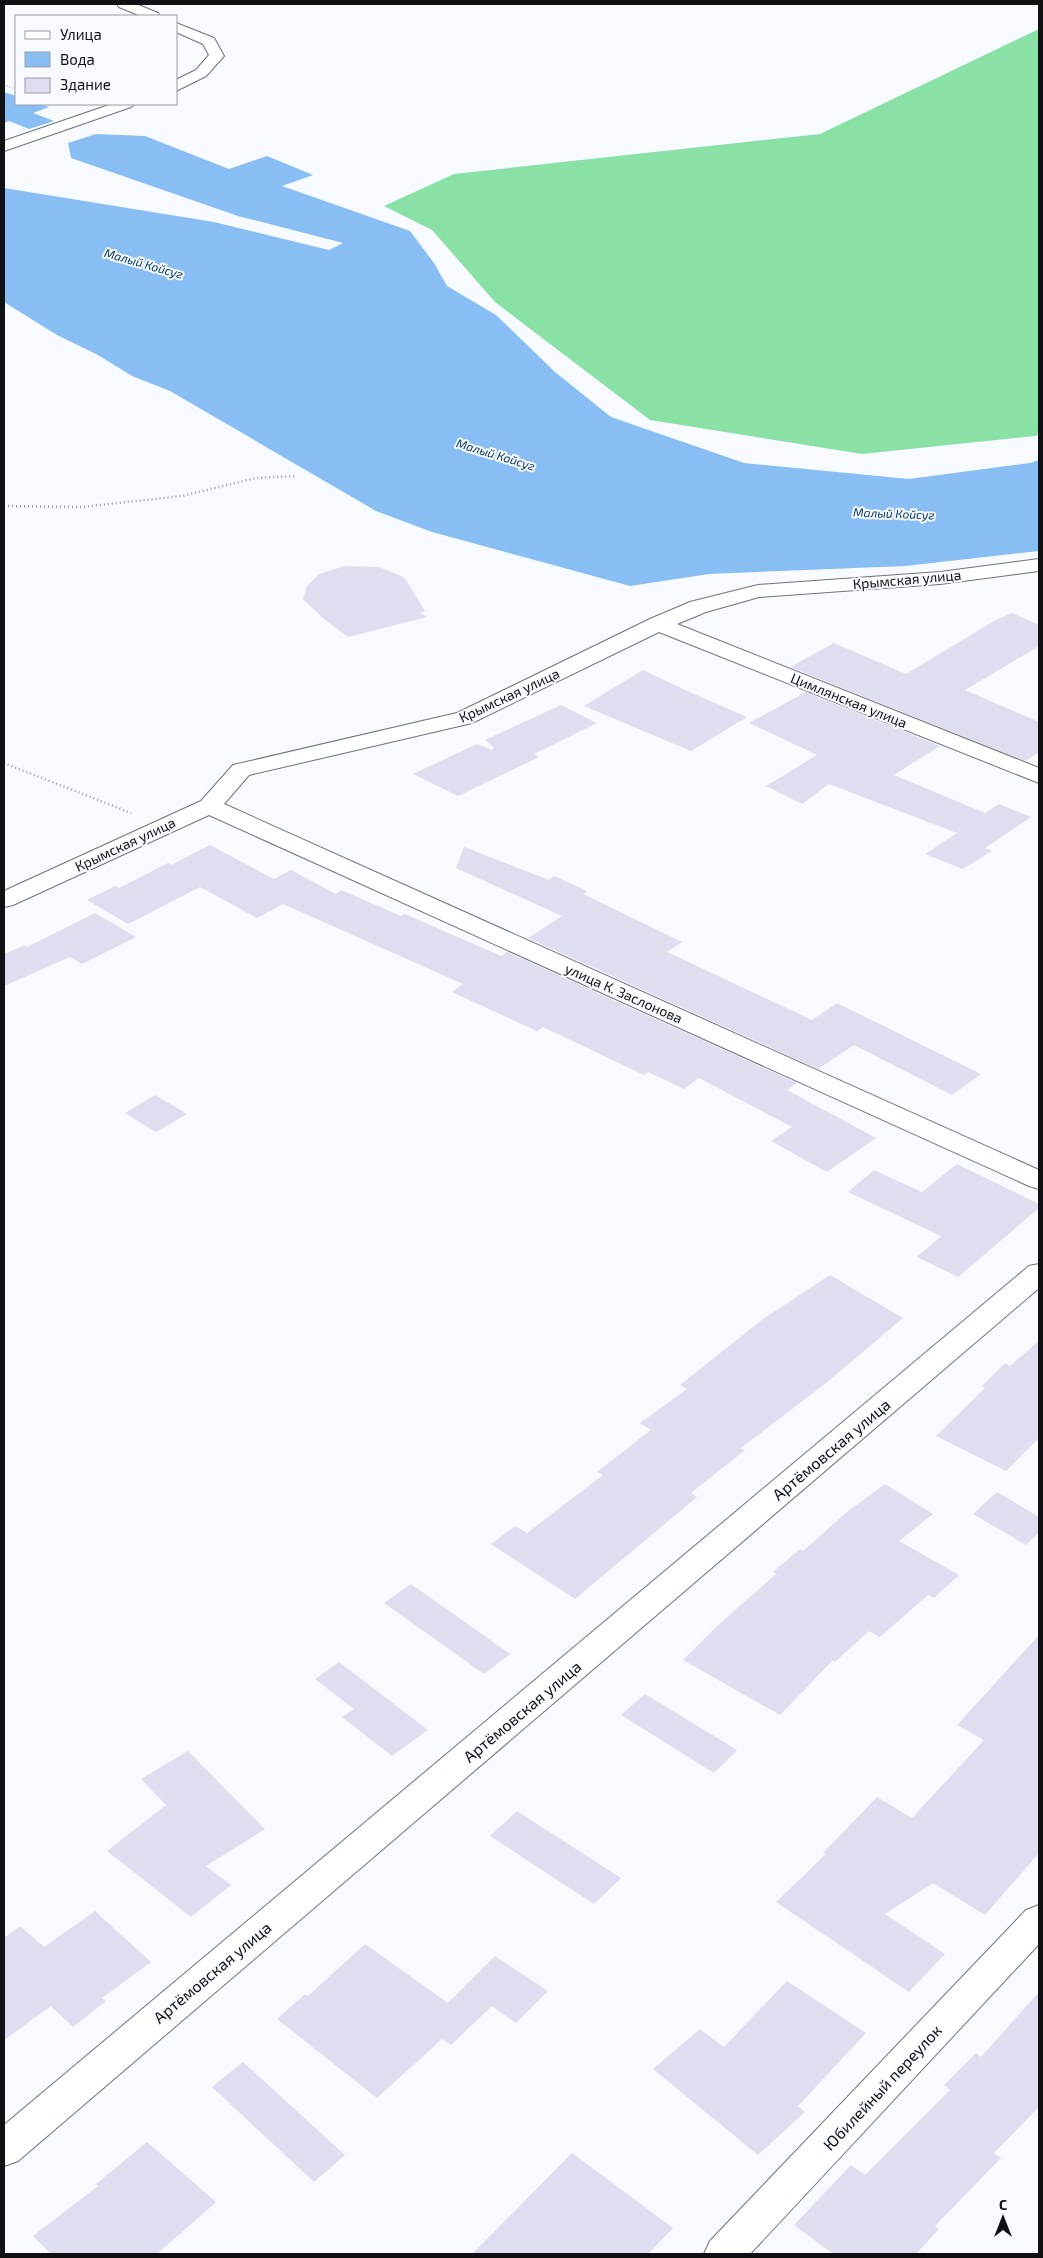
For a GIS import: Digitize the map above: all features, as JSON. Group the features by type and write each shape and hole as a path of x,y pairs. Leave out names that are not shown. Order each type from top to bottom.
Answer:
{"street":[{"path":"124,4 150,15"},
{"path":"178,28 209,42 217,56 201,73 178,85"},
{"path":"4,146 123,105"},
{"name":"Крымская улица","path":"4,900 209,806 240,770 464,718 658,624 698,607 758,591 940,578 1039,565"},
{"name":"Цимлянская улица","path":"658,624 1039,776"},
{"name":"улица К. Заслонова","path":"209,806 1039,1180"},
{"name":"Артёмовская улица","path":"4,2148 1039,1272"},
{"name":"Юбилейный переулок","path":"724,2254 1039,1920"}],"path":[{"path":"4,506 82,507 182,496 256,478 297,476"},
{"path":"4,763 165,826"}],"green space":[{"path":"1039,29 1039,434 1035,436 862,454 650,420 495,302 432,230 384,206 454,174 820,134"}],"water":[{"path":"4,92 15,96 15,105 43,105 49,107 33,113 54,121 29,129 9,121 4,123"},
{"name":"Малый Койсуг","path":"96,134 145,136 229,169 267,156 313,175 282,186 410,231 434,263 447,286 496,315 555,372 611,417 744,463 909,479 1030,463 1039,460 1039,551 905,566 709,574 630,586 432,532 376,511 170,391 132,376 98,355 57,335 4,302 4,188 214,222 329,250 343,243 238,216 71,158 68,143"}],"building":[{"path":"345,566 379,567 404,577 425,611 420,613 427,617 348,637 324,619 303,599 307,586 319,574"},
{"path":"1012,613 1039,625 1039,646 965,690 1039,722 1039,752 1025,761 790,667 834,643 906,674 994,621"},
{"path":"643,670 747,717 691,751 584,706"},
{"path":"806,692 940,746 894,775 985,813 999,804 1031,817 985,848 992,851 963,869 925,854 957,833 829,784 802,804 766,786 817,755 749,723"},
{"path":"561,705 597,723 534,754 539,757 458,796 413,774 477,744 492,750 494,747 485,740"},
{"path":"210,845 274,879 291,870 336,894 341,890 401,916 405,914 501,956 507,952 797,1083 787,1090 876,1138 827,1172 771,1141 792,1127 699,1078 684,1089 648,1072 644,1075 543,1027 537,1031 452,992 463,984 283,904 257,918 200,887 128,924 87,900 115,886 119,888 168,863 171,865"},
{"path":"464,847 549,880 554,876 587,891 583,894 682,942 667,952 812,1020 837,1003 981,1074 952,1095 854,1045 818,1069 528,938 562,916 456,868"},
{"path":"95,913 136,937 82,964 70,957 4,986 4,954 25,945 27,947"},
{"path":"155,1095 187,1114 156,1132 125,1113"},
{"path":"957,1164 1039,1204 1039,1208 958,1277 917,1257 941,1236 848,1192 874,1170 922,1192"},
{"path":"830,1275 903,1318 826,1383 741,1448 745,1450 691,1493 697,1497 575,1599 491,1544 515,1526 527,1533 603,1475 597,1472 651,1430 640,1423 687,1389 680,1385 763,1319"},
{"path":"1039,1341 1039,1438 1006,1471 936,1436 985,1388 982,1386 1005,1363 1010,1366"},
{"path":"885,1484 933,1514 899,1541 959,1575 934,1598 928,1595 880,1637 869,1631 835,1662 833,1660 780,1715 683,1660 715,1628 776,1574 773,1572 800,1549 803,1551 847,1512"},
{"path":"997,1492 1039,1517 1039,1533 1026,1545 973,1514"},
{"path":"411,1584 510,1654 484,1674 384,1603"},
{"path":"1039,1635 1039,1853 985,1915 933,1883 885,1914 945,1954 909,1992 776,1902 826,1854 823,1853 877,1797 912,1818 984,1740 957,1725"},
{"path":"339,1662 428,1730 392,1756 342,1717 354,1709 315,1679"},
{"path":"645,1694 737,1750 714,1773 621,1715"},
{"path":"188,1751 265,1829 206,1866 231,1885 191,1917 107,1851 166,1805 141,1779"},
{"path":"517,1811 621,1878 594,1904 490,1836"},
{"path":"95,1911 151,1962 102,1998 106,2001 73,2027 51,2006 4,2040 4,1938 20,1926 44,1947"},
{"path":"365,1944 448,2003 495,1956 548,1991 516,2023 492,2006 451,2045 442,2039 377,2098 277,2019 305,1994 308,1996"},
{"path":"787,1981 866,2033 798,2106 805,2112 758,2155 653,2069 700,2029 724,2047"},
{"path":"1039,1992 1039,2107 994,2153 1001,2158 935,2226 939,2229 916,2254 833,2254 794,2225 851,2165 865,2175 950,2090 944,2085 976,2053 981,2057"},
{"path":"243,2062 345,2155 314,2182 212,2087"},
{"path":"147,2142 216,2202 157,2254 51,2254 33,2236 98,2186 96,2184"},
{"path":"572,2153 673,2228 648,2254 472,2254"}]}
